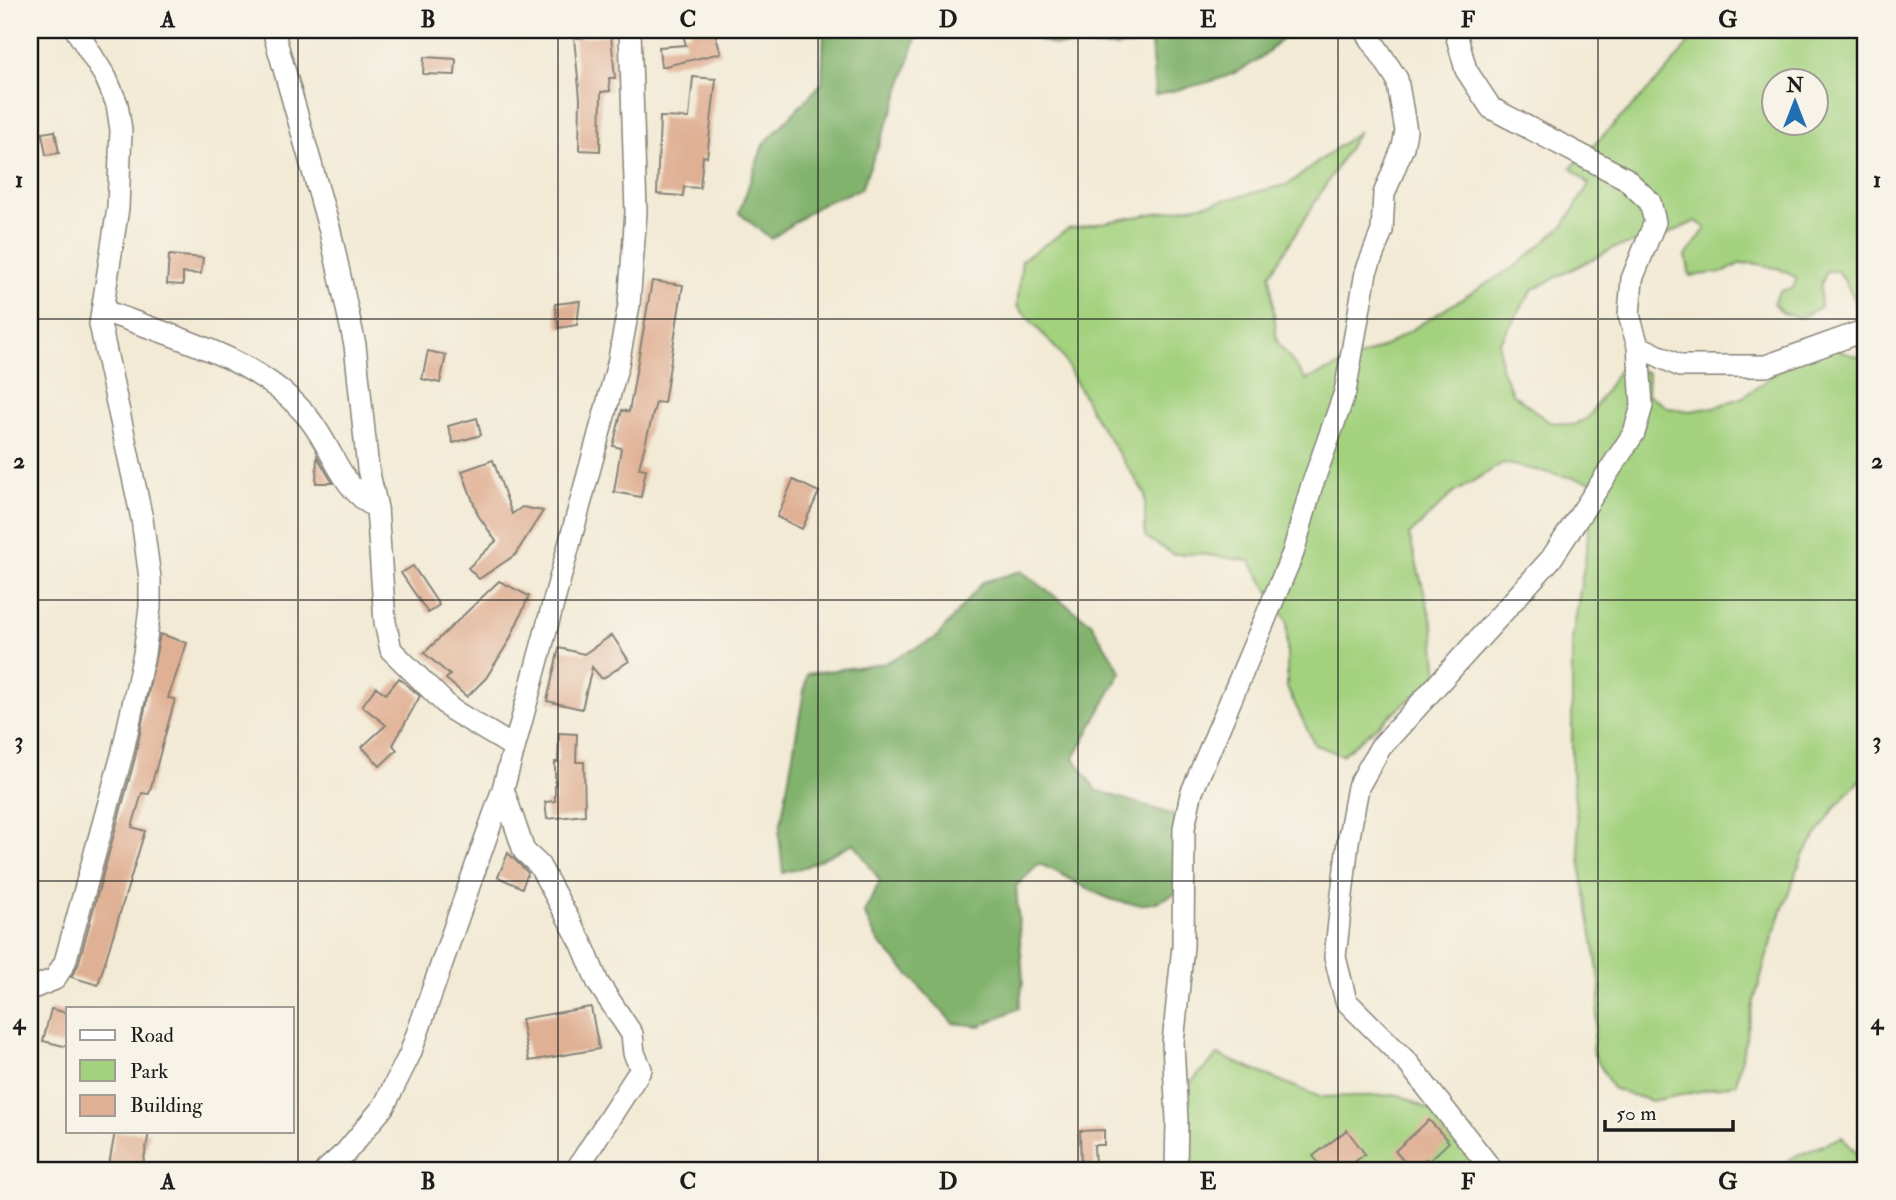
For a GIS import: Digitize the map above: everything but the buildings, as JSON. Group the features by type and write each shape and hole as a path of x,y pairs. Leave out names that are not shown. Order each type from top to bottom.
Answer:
{"street":[{"path":"30,989 55,979 65,962 122,755 144,654 150,608 150,578 142,519 125,431 103,344 102,310 118,208 121,130 117,104 106,78 76,30"},
{"path":"273,30 341,275 355,345 368,468 377,508 386,622 391,650 452,710 514,747"},
{"path":"326,1170 346,1152 384,1106 411,1054 503,789 618,365 629,305 636,212 630,30"},
{"path":"1176,1170 1177,1119 1173,1043 1183,946 1184,828 1191,794 1293,553 1311,488 1345,392 1366,272 1379,243 1384,219 1384,194 1403,147 1406,131 1401,95 1393,69 1365,30"},
{"path":"1455,30 1466,70 1491,108 1625,178 1650,202 1655,222 1632,279 1629,315 1638,346 1642,406 1634,433 1551,559 1380,748 1358,787 1348,842 1335,957 1346,1001 1408,1063 1492,1170"},
{"path":"102,310 232,359 274,386 307,416 351,491 377,508"},
{"path":"1638,346 1680,366 1766,366 1866,330"},
{"path":"503,789 524,851 539,865 582,944 598,983 632,1034 634,1053 641,1069 576,1170"}],"green space":[{"path":"824,30 938,30 916,38 896,102 861,189 821,204 771,239 739,213 763,145 822,83"},
{"path":"1011,30 1290,30 1275,46 1244,68 1213,81 1155,95 1151,43 1113,47 1054,45"},
{"path":"1699,30 1866,30 1866,313 1860,312 1848,286 1837,271 1827,271 1820,287 1821,307 1800,318 1783,313 1773,303 1780,291 1793,288 1797,278 1780,269 1753,263 1739,264 1725,272 1690,276 1686,256 1706,228 1696,221 1666,235 1614,248 1533,289 1499,343 1501,367 1512,393 1549,422 1574,425 1588,418 1623,364 1648,373 1647,394 1669,408 1691,411 1718,406 1743,397 1780,370 1832,343 1842,352 1866,359 1866,773 1837,805 1803,855 1772,938 1753,1005 1736,1084 1652,1101 1613,1089 1592,1051 1601,988 1582,876 1572,771 1572,640 1587,547 1592,482 1503,463 1452,494 1409,535 1433,626 1438,676 1342,755 1315,745 1287,688 1287,621 1250,561 1200,554 1173,554 1145,537 1145,494 1094,416 1061,354 1017,306 1022,260 1068,229 1212,203 1289,184 1359,131 1270,275 1277,341 1306,380 1385,346 1520,263 1565,224 1589,184 1571,168 1664,74"},
{"path":"1021,571 1091,623 1121,672 1074,758 1096,790 1174,815 1193,861 1187,888 1156,902 1136,904 1107,898 1039,864 1016,886 1023,981 1019,1008 980,1026 953,1023 877,940 864,913 880,881 854,843 807,866 783,873 779,834 807,674 885,663 936,638 983,582"},
{"path":"1218,1055 1320,1097 1400,1095 1473,1132 1488,1170 1179,1170 1180,1093"},
{"path":"1842,1137 1866,1164 1866,1170 1782,1170 1789,1159"}]}
